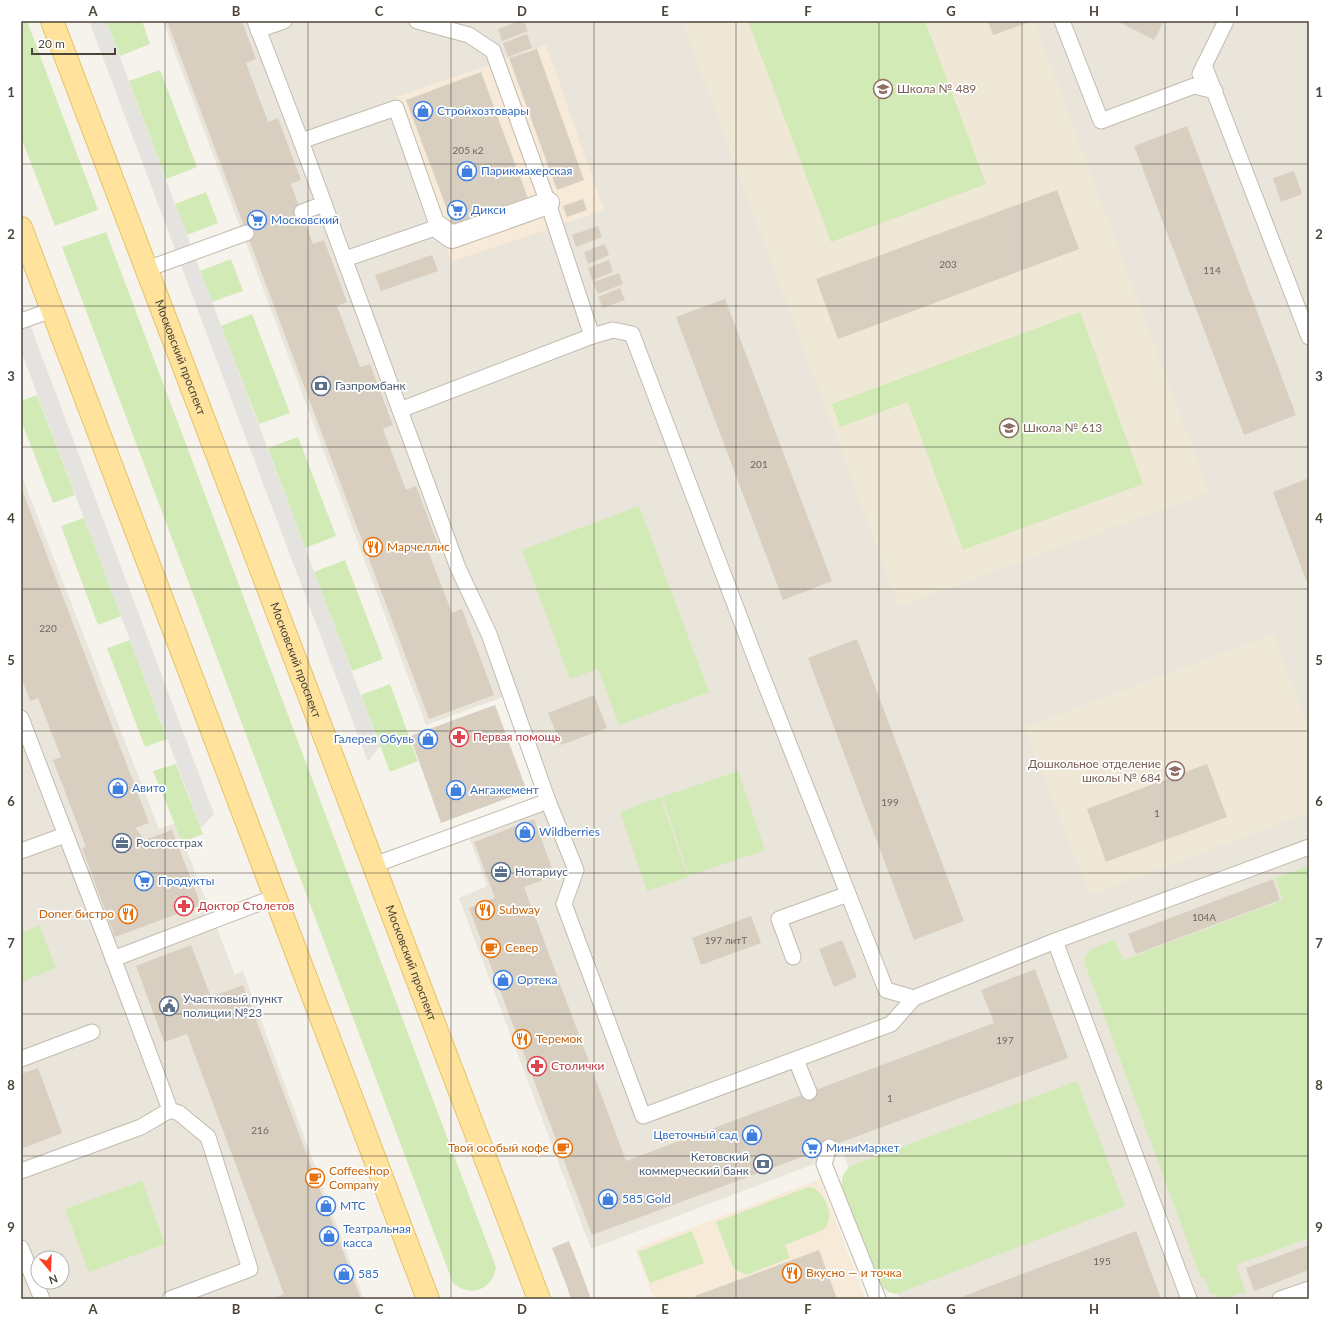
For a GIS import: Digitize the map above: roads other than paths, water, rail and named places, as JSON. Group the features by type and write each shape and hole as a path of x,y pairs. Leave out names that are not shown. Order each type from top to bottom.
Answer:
{"main road":[{"name":"Московский проспект","path":"52,21 539,1299"},
{"path":"21,228 428,1299"}],"street":[{"path":"438,227 452,237 548,203"}],"lane":[{"path":"284,21 256,25 301,141 458,568 490,634 548,801 576,870 564,904 643,1116 891,1024 914,998 1055,941 1309,847"},
{"path":"417,21 469,35 493,51 548,203 592,336"},
{"path":"1062,21 1101,121 1194,86 1215,91"},
{"path":"1194,86 1226,21"},
{"path":"1204,65 1309,337"},
{"path":"301,141 396,108 438,227 345,260"},
{"path":"302,212 324,204"},
{"path":"147,269 246,233"},
{"path":"21,321 52,310"},
{"path":"400,410 592,336 613,330 632,334 756,661 886,990 914,998"},
{"path":"21,718 112,959 136,1016 170,1110"},
{"path":"374,864 548,801"},
{"path":"21,850 65,835"},
{"path":"794,957 780,920 848,894"},
{"path":"112,959 275,897"},
{"path":"1055,941 1189,1299"},
{"path":"21,1059 92,1032"},
{"path":"796,1060 809,1092"},
{"path":"21,1171 141,1127 170,1110 179,1113 208,1137 250,1269 170,1299"},
{"path":"829,1147 824,1164 878,1299"},
{"path":"21,1248 42,1299"},
{"path":"1280,1299 1309,1289"}],"place":[{"name":"Школа № 489","path":"883,89"},
{"name":"Стройхозтовары","path":"423,111"},
{"name":"Парикмахерская","path":"467,171"},
{"name":"Дикси","path":"457,210"},
{"name":"Московский","path":"257,220"},
{"name":"Газпромбанк","path":"321,386"},
{"name":"Школа № 613","path":"1009,428"},
{"name":"Марчеллис","path":"373,547"},
{"name":"Первая помощь","path":"459,737"},
{"name":"Галерея Обувь","path":"428,739"},
{"name":"Дошкольное отделение школы № 684","path":"1175,771"},
{"name":"Авито","path":"118,788"},
{"name":"Ангажемент","path":"456,790"},
{"name":"Wildberries","path":"525,832"},
{"name":"Росгосстрах","path":"122,843"},
{"name":"Нотариус","path":"501,872"},
{"name":"Продукты","path":"144,881"},
{"name":"Доктор Столетов","path":"184,906"},
{"name":"Subway","path":"485,910"},
{"name":"Doner бистро","path":"128,914"},
{"name":"Север","path":"491,948"},
{"name":"Ортека","path":"503,980"},
{"name":"Участковый пункт полиции №23","path":"169,1006"},
{"name":"Теремок","path":"522,1039"},
{"name":"Столички","path":"537,1066"},
{"name":"Цветочный сад","path":"752,1135"},
{"name":"Твой особый кофе","path":"563,1148"},
{"name":"МиниМаркет","path":"812,1148"},
{"name":"Кетовский коммерческий банк","path":"763,1164"},
{"name":"Coffeeshop Company","path":"315,1178"},
{"name":"585 Gold","path":"608,1199"},
{"name":"МТС","path":"326,1206"},
{"name":"Театральная касса","path":"329,1236"},
{"name":"Вкусно — и точка","path":"792,1273"},
{"name":"585","path":"344,1274"}]}
